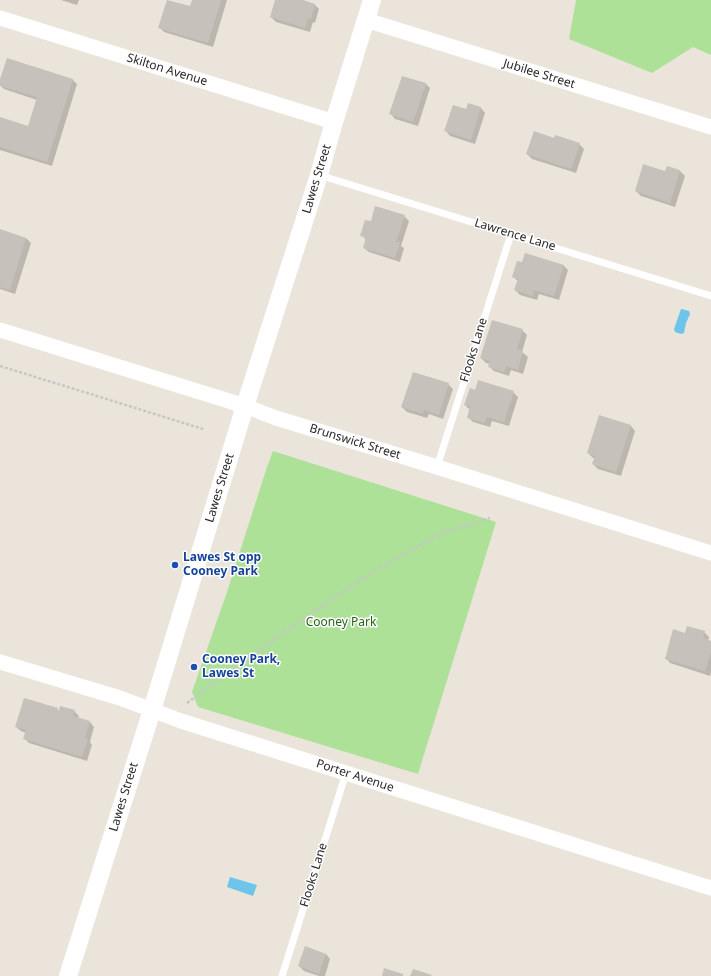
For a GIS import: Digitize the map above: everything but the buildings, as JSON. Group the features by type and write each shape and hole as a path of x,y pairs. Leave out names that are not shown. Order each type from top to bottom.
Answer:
{"street":[{"name":"Lawes Street","path":"68,976 152,710 245,406 319,175 372,0"},
{"name":"Skilton Avenue","path":"0,18 334,122"},
{"name":"Jubilee Street","path":"366,20 711,127"},
{"name":"Brunswick Street","path":"0,330 245,406 276,418 711,553"},
{"name":"Porter Avenue","path":"0,662 120,698 189,724 711,888"}],"lane":[{"name":"Lawrence Lane","path":"319,175 711,296"},
{"name":"Flooks Lane","path":"437,467 511,234"},
{"name":"Flooks Lane","path":"282,976 346,773"}],"path":[{"path":"0,366 203,429"},
{"path":"187,703 277,637 365,578 439,534 490,518"}],"green space":[{"path":"576,0 711,0 711,55 693,47 652,73 569,39"},
{"name":"Cooney Park","path":"273,451 496,522 418,774 198,707 192,692 227,592"}],"water":[{"path":"681,309 689,311 690,314 684,333 681,334 675,332 674,329"},
{"path":"230,877 257,885 253,896 227,887"}],"place":[{"name":"Lawes St opp Cooney Park","path":"175,565"},
{"name":"Cooney Park, Lawes St","path":"194,667"}]}
